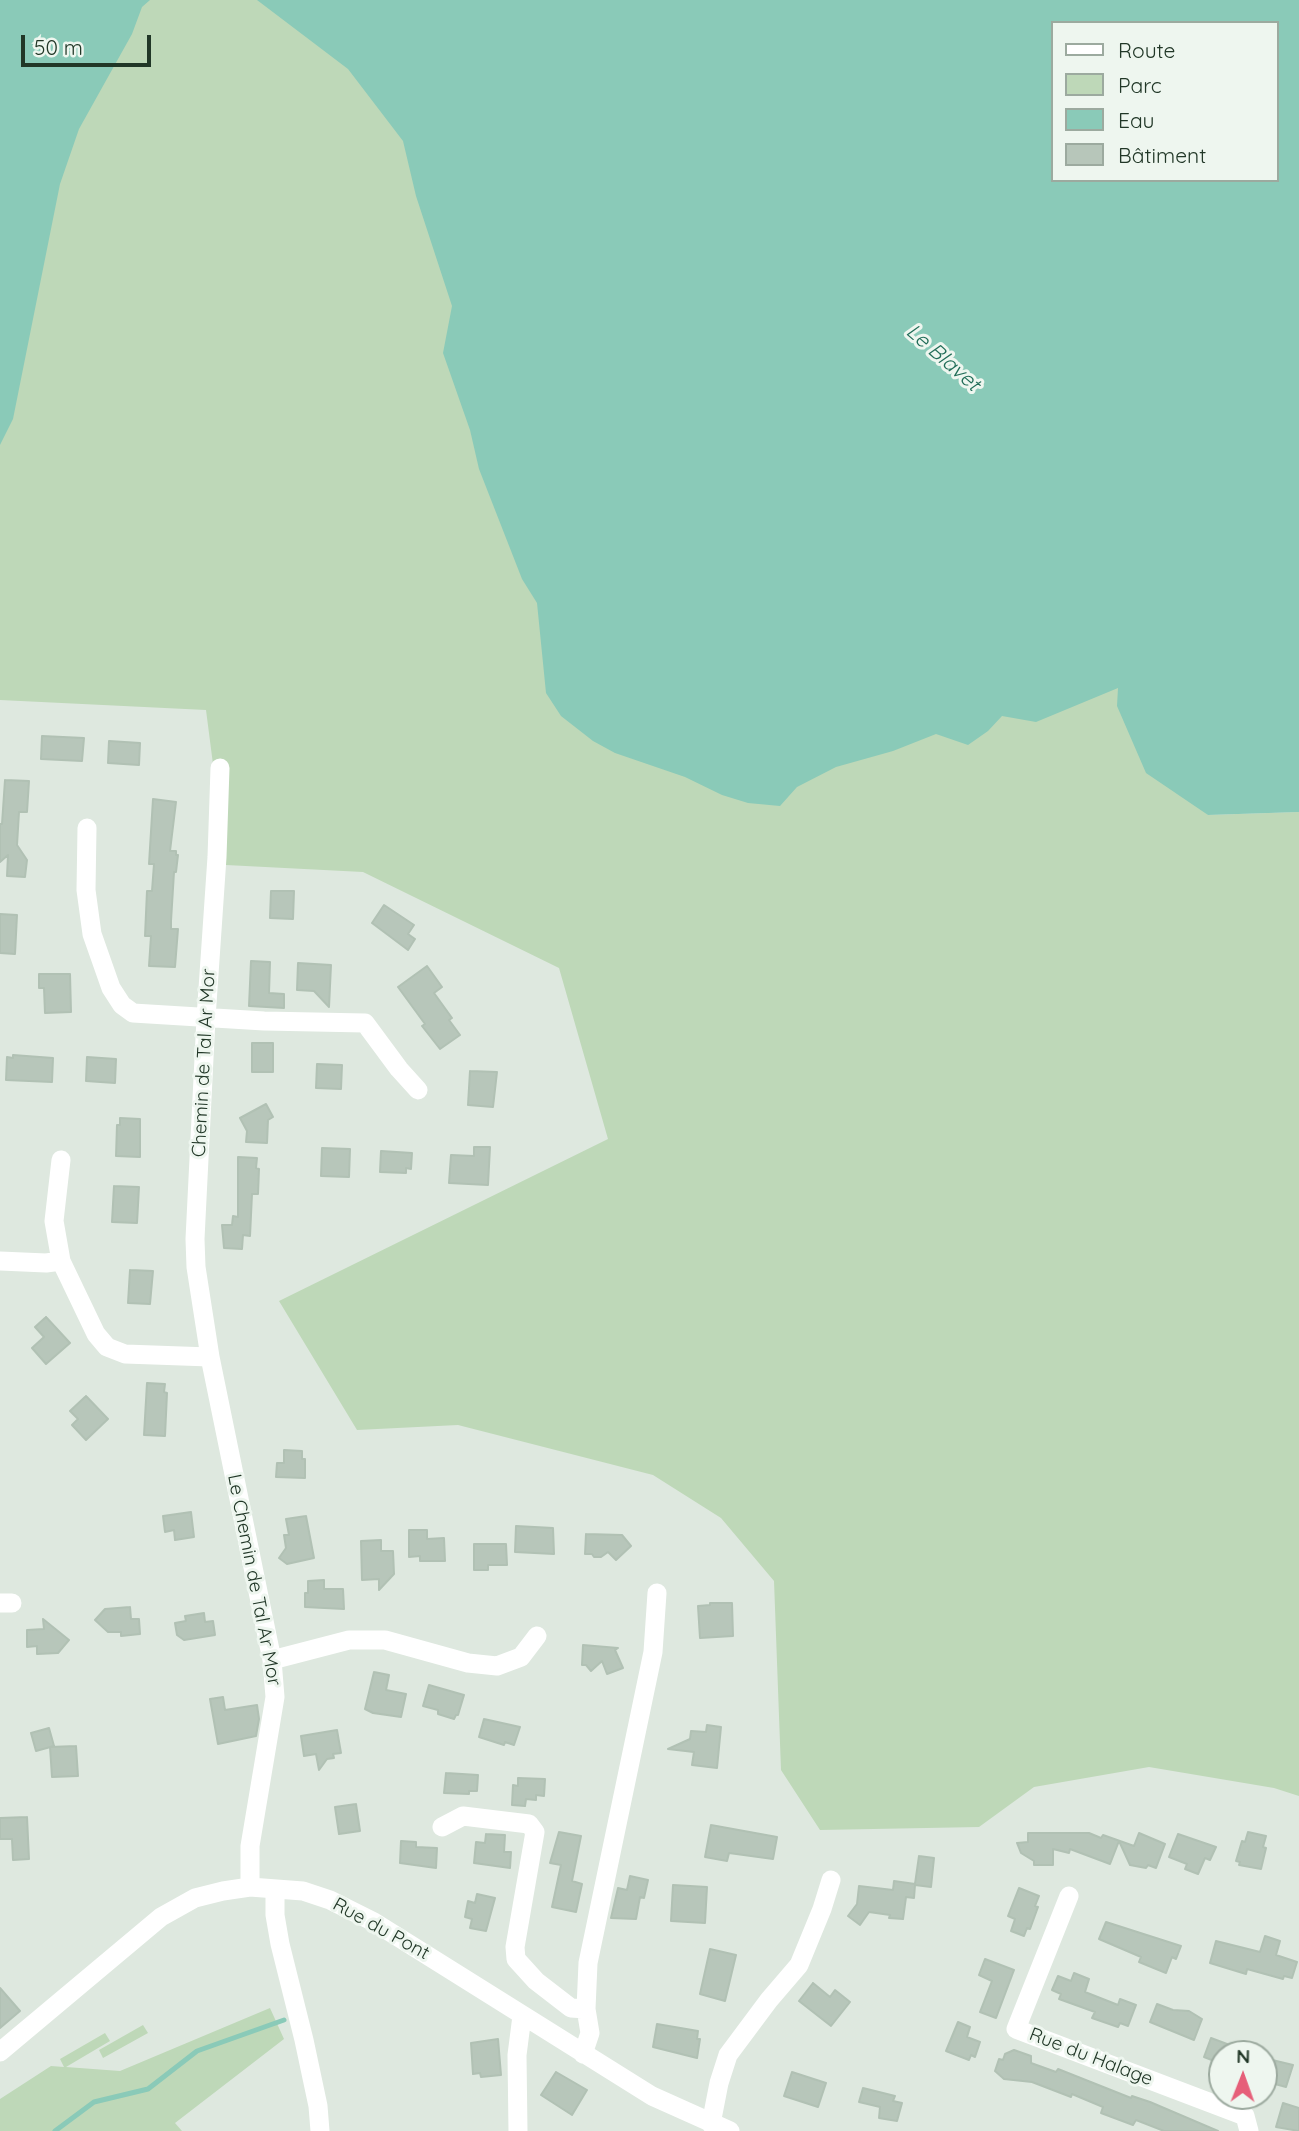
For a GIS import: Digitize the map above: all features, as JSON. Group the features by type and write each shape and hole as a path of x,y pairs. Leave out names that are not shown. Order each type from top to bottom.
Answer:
{"street":[{"name":"Chemin de Tal Ar Mor","path":"210,1357 196,1267 195,1239 220,768"},
{"path":"87,828 86,890 92,934 102,967 116,997 133,1013 365,1023 418,1090"},
{"path":"61,1160 54,1221 61,1261 96,1334 107,1347 125,1354 210,1357"},
{"path":"0,1261 61,1261"},
{"name":"Le Chemin de Tal Ar Mor","path":"210,1357 272,1660 275,1697 250,1846 250,1887"},
{"path":"583,2054 590,2034 586,2009 588,1964 653,1652 657,1593"},
{"path":"272,1660 349,1640 385,1640 468,1663 497,1666 521,1657 537,1636"},
{"path":"442,1827 463,1816 529,1824 535,1832 515,1947 516,1959 536,1981 571,2008 586,2009"},
{"path":"721,2128 719,2083 728,2055 799,1965 831,1880"},
{"name":"Rue du Pont","path":"0,2052 161,1917 195,1898 250,1887 303,1891 331,1900 374,1922 652,2096 721,2128"},
{"path":"275,1889 275,1915 280,1944 309,2066 320,2131"},
{"name":"Rue du Halage","path":"1069,1896 1016,2029 1245,2116 1249,2131"},
{"path":"518,2131 517,2055 522,2016"}],"green space":[{"path":"0,0 353,0 1119,688 1208,815 1299,812 1299,1796 1274,1788 1149,1767 1034,1787 979,1827 820,1830 781,1770 774,1581 721,1518 653,1475 458,1425 357,1430 279,1301 608,1139 559,968 363,872 226,865 206,710 0,700"},
{"path":"270,2008 284,2039 175,2123 182,2131 0,2131 0,2099 51,2066 64,2067 60,2059 105,2033 110,2041 66,2067 120,2071"},
{"path":"143,2025 148,2033 103,2058 99,2050"}],"water":[{"path":"0,0 150,0 142,7 132,34 79,129 60,184 13,419 0,445"},
{"name":"Le Blavet","path":"257,0 1299,0 1299,812 1208,815 1146,773 1117,706 1118,688 1036,722 1002,716 988,731 968,745 936,734 893,751 836,767 797,787 780,806 748,803 722,795 685,777 615,753 593,741 561,716 546,693 537,603 522,579 479,469 470,430 443,353 452,306 416,196 403,141 348,69"}],"building":[{"path":"42,736 84,738 82,761 41,759"},
{"path":"109,741 140,743 139,765 108,763"},
{"path":"5,780 29,781 27,812 19,812 17,845 27,860 25,877 7,876 8,855 0,862 0,824"},
{"path":"153,799 176,802 170,851 176,851 178,855 174,872 171,921 171,929 178,929 175,967 149,966 151,936 145,936 147,891 152,891 154,864 149,864"},
{"path":"271,891 294,891 293,919 270,918"},
{"path":"384,905 414,925 408,934 415,939 408,950 372,923"},
{"path":"0,914 17,915 15,954 0,953"},
{"path":"251,961 270,962 269,993 284,994 284,1008 249,1006"},
{"path":"298,963 331,965 329,1007 314,991 297,990"},
{"path":"427,966 442,987 434,993 452,1018 449,1020 460,1035 440,1049 398,987"},
{"path":"39,974 70,974 71,1012 45,1013 44,988 39,988"},
{"path":"252,1043 273,1043 273,1072 252,1072"},
{"path":"13,1055 53,1058 52,1082 6,1080 7,1057 13,1058"},
{"path":"87,1057 116,1059 115,1083 86,1081"},
{"path":"317,1064 342,1065 341,1089 316,1088"},
{"path":"470,1071 497,1072 493,1107 468,1105"},
{"path":"266,1104 273,1117 268,1120 267,1143 246,1142 247,1131 240,1118"},
{"path":"120,1118 140,1119 140,1157 116,1156 117,1125 120,1125"},
{"path":"474,1147 490,1147 488,1185 449,1183 451,1155 474,1156"},
{"path":"322,1148 350,1149 349,1177 321,1176"},
{"path":"381,1151 412,1153 411,1169 406,1168 406,1173 380,1172"},
{"path":"238,1157 257,1158 256,1168 259,1169 258,1194 252,1194 250,1236 243,1235 242,1249 224,1248 222,1225 232,1225 233,1216 238,1217"},
{"path":"114,1186 139,1187 137,1223 112,1222"},
{"path":"130,1270 153,1271 150,1304 128,1303"},
{"path":"46,1317 70,1343 46,1364 32,1348 44,1337 35,1327"},
{"path":"147,1383 165,1384 165,1436 144,1435"},
{"path":"86,1396 108,1419 86,1440 72,1425 78,1419 70,1411"},
{"path":"284,1450 302,1451 305,1478 276,1477 277,1463 284,1463"},
{"path":"191,1512 194,1537 175,1540 174,1530 165,1532 163,1516"},
{"path":"306,1516 314,1558 287,1564 279,1558 286,1548 284,1535 289,1535 286,1519"},
{"path":"516,1526 553,1528 554,1554 515,1552"},
{"path":"409,1530 427,1530 427,1539 444,1538 445,1561 420,1561 420,1556 409,1557"},
{"path":"586,1534 622,1535 631,1546 616,1560 608,1552 601,1557 594,1557 592,1554 585,1554"},
{"path":"381,1540 381,1551 393,1551 394,1574 379,1590 379,1579 362,1580 361,1541"},
{"path":"474,1544 506,1544 507,1565 488,1565 488,1570 474,1570"},
{"path":"324,1580 324,1589 343,1589 344,1609 305,1607 308,1581"},
{"path":"732,1603 733,1636 700,1638 698,1606"},
{"path":"130,1607 131,1619 139,1619 140,1634 121,1636 121,1632 108,1632 95,1620 105,1609"},
{"path":"204,1613 205,1622 213,1621 215,1635 184,1640 177,1635 175,1623 186,1621 185,1616"},
{"path":"43,1619 69,1640 58,1653 37,1654 37,1646 27,1647 27,1630 44,1629"},
{"path":"583,1645 618,1648 615,1650 623,1668 607,1674 602,1661 591,1671 586,1665 582,1665"},
{"path":"374,1672 389,1675 386,1690 406,1694 401,1717 373,1713 365,1709"},
{"path":"429,1685 464,1695 458,1715 454,1719 438,1714 438,1710 423,1706"},
{"path":"223,1697 225,1710 257,1705 259,1719 256,1736 218,1744 210,1699"},
{"path":"484,1719 520,1727 514,1745 505,1742 504,1745 479,1737"},
{"path":"707,1725 721,1727 717,1768 692,1765 694,1752 668,1749 690,1739 691,1731 706,1732"},
{"path":"49,1728 54,1746 36,1751 31,1733"},
{"path":"337,1730 341,1753 333,1754 334,1758 327,1759 319,1770 316,1754 304,1756 301,1736"},
{"path":"76,1746 78,1776 52,1777 50,1747"},
{"path":"446,1773 478,1775 477,1791 469,1791 469,1794 444,1793"},
{"path":"518,1778 545,1779 544,1796 536,1795 536,1800 526,1799 525,1806 512,1805 513,1785 518,1786"},
{"path":"356,1804 360,1831 339,1834 335,1807"},
{"path":"27,1817 29,1859 13,1860 12,1839 0,1839 0,1818"},
{"path":"711,1825 777,1837 773,1859 729,1853 727,1861 705,1857"},
{"path":"559,1832 581,1836 572,1881 582,1884 576,1912 552,1907 561,1865 550,1863"},
{"path":"1248,1832 1266,1836 1261,1869 1239,1865 1240,1862 1236,1861 1242,1841 1245,1842"},
{"path":"1028,1833 1089,1833 1101,1838 1103,1835 1134,1846 1139,1833 1165,1844 1156,1868 1130,1865 1119,1841 1110,1864 1070,1849 1069,1853 1053,1849 1053,1865 1034,1865 1034,1861 1021,1853 1017,1843 1028,1842"},
{"path":"486,1834 505,1835 504,1852 511,1852 510,1868 474,1863 476,1842 485,1843"},
{"path":"1178,1834 1216,1847 1210,1860 1205,1858 1198,1874 1185,1869 1187,1864 1169,1857"},
{"path":"401,1841 416,1842 416,1847 437,1848 436,1868 400,1863"},
{"path":"919,1856 934,1858 931,1887 915,1885 914,1898 906,1897 903,1919 869,1912 860,1925 848,1916 857,1904 859,1886 893,1890 894,1881 915,1884"},
{"path":"630,1876 648,1880 644,1898 640,1897 636,1919 611,1918 618,1888 627,1890"},
{"path":"673,1885 707,1887 705,1923 671,1921"},
{"path":"1019,1888 1039,1896 1030,1929 1027,1928 1024,1936 1011,1931 1015,1919 1008,1916"},
{"path":"477,1894 495,1898 486,1931 470,1928 472,1919 465,1917 468,1901 475,1903"},
{"path":"1106,1922 1181,1946 1176,1959 1172,1957 1166,1973 1139,1962 1141,1957 1099,1939"},
{"path":"1265,1936 1280,1941 1276,1955 1297,1962 1292,1978 1284,1976 1283,1979 1247,1969 1246,1974 1210,1963 1216,1941 1260,1952"},
{"path":"710,1949 736,1955 725,2001 700,1994"},
{"path":"985,1959 1014,1970 996,2018 980,2012 992,1981 979,1975"},
{"path":"1074,1973 1089,1979 1085,1992 1118,2005 1120,1999 1136,2005 1128,2026 1120,2023 1118,2027 1092,2018 1095,2012 1059,1999 1061,1994 1052,1990 1058,1976 1071,1981"},
{"path":"813,1983 830,1997 835,1990 850,2002 831,2026 799,2001"},
{"path":"0,1988 20,2011 0,2028"},
{"path":"1157,2004 1173,2010 1189,2011 1202,2019 1194,2040 1150,2022"},
{"path":"958,2022 970,2027 967,2037 980,2042 975,2057 971,2055 969,2060 946,2051"},
{"path":"657,2024 698,2031 697,2039 700,2039 697,2058 653,2047"},
{"path":"498,2039 501,2075 481,2077 480,2073 473,2074 471,2043"},
{"path":"1014,2050 1031,2056 1031,2063 1056,2072 1058,2069 1131,2098 1132,2096 1150,2102 1218,2131 1164,2131 1136,2120 1133,2125 1101,2113 1103,2107 1072,2094 1071,2097 1032,2082 1004,2079 995,2071 999,2059 1003,2060 1005,2054"},
{"path":"1278,2061 1293,2065 1286,2087 1278,2085"},
{"path":"556,2072 587,2090 572,2115 541,2095"},
{"path":"792,2072 826,2083 818,2107 784,2096"},
{"path":"863,2088 895,2096 893,2101 902,2103 897,2121 879,2118 880,2107 859,2102"},
{"path":"1283,2103 1299,2108 1299,2131 1276,2127"}],"waterway":[{"path":"55,2131 94,2102 148,2089 197,2051 284,2020"}]}
